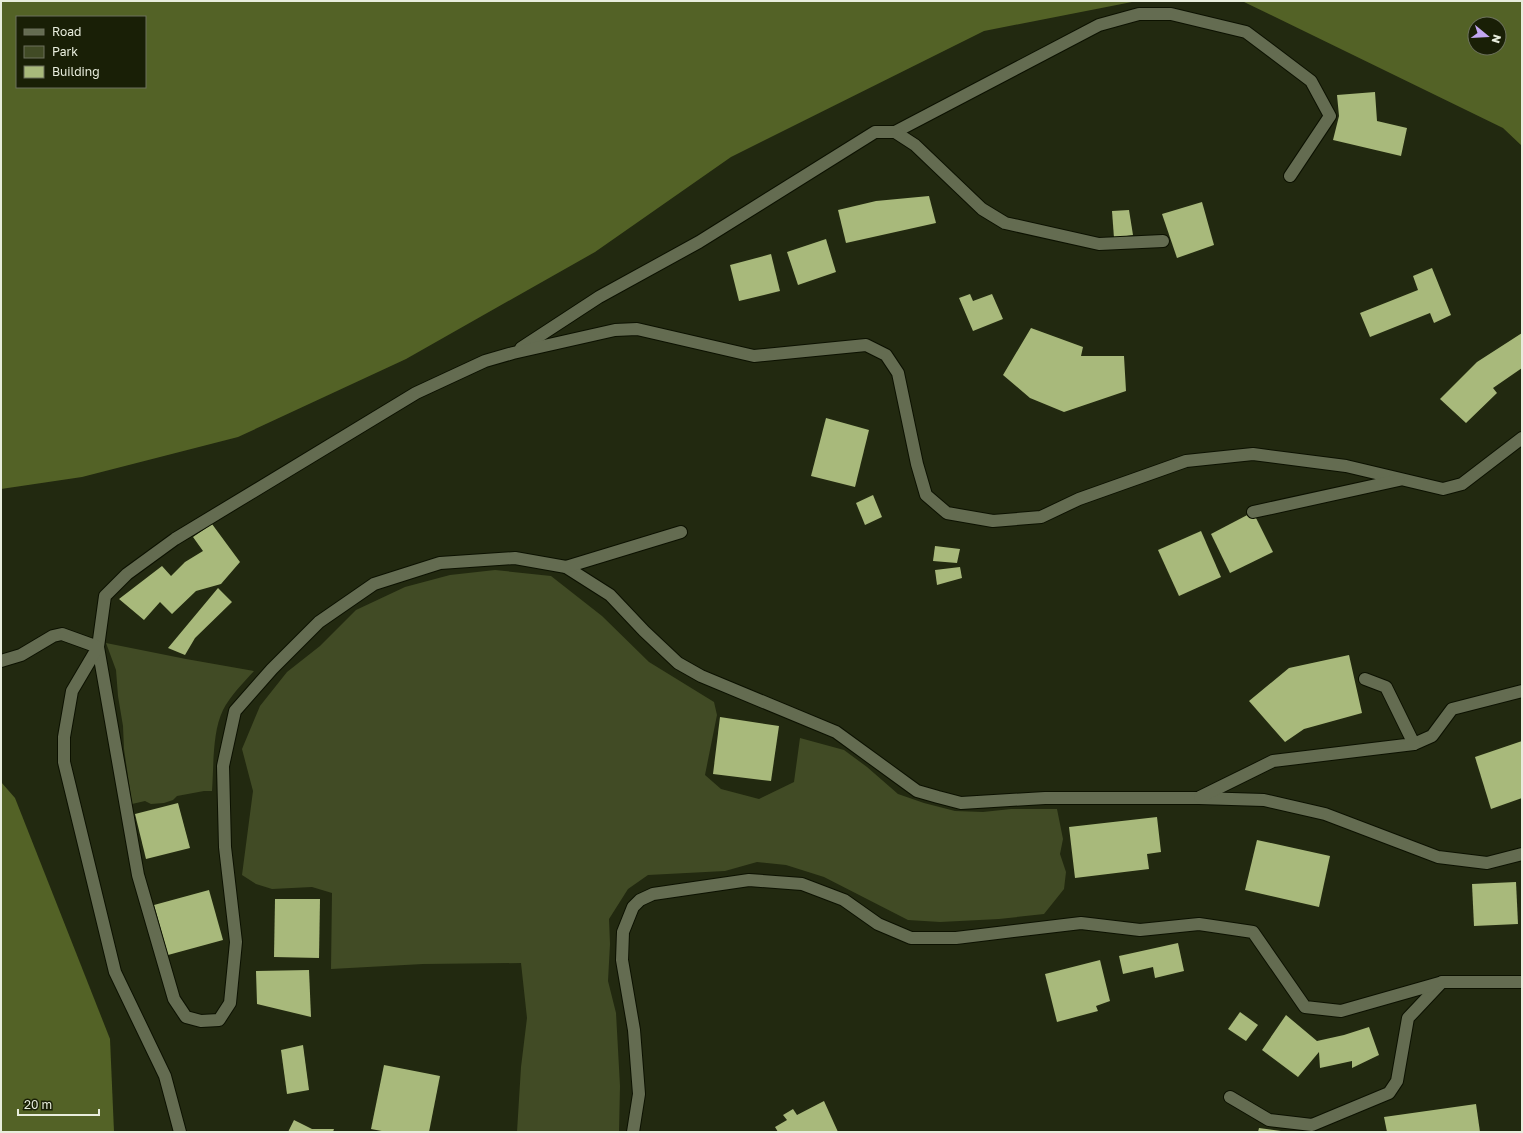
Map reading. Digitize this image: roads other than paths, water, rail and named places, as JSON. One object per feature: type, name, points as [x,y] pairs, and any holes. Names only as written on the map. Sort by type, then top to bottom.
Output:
[{"type":"street","points":[[513,353],[599,297],[699,242],[875,132],[895,132],[1099,25],[1139,14],[1171,14],[1246,32],[1311,81],[1330,116],[1290,176]]},
{"type":"street","points":[[895,132],[915,145],[982,209],[1004,223],[1099,244],[1163,242]]},
{"type":"street","points":[[1522,438],[1462,484],[1443,489],[1346,466],[1253,454],[1186,461],[1079,499],[1041,517],[993,521],[947,513],[926,495],[917,464],[898,373],[886,355],[866,345],[754,356],[637,329],[614,330],[513,353],[485,361],[416,393],[175,539],[127,574],[105,596],[98,647],[119,775],[138,875],[174,999],[186,1017],[201,1021],[219,1020],[230,1003],[236,942],[225,847],[223,766],[235,711],[272,669],[319,622],[374,584],[440,564],[516,558],[566,567],[610,595],[644,631],[678,663],[701,676],[836,732],[917,791],[961,803],[1045,798],[1199,798],[1264,800],[1325,814],[1438,857],[1487,863],[1522,854]]},
{"type":"street","points":[[1253,512],[1402,479]]},
{"type":"street","points":[[566,567],[681,532]]},
{"type":"street","points":[[1,661],[21,655],[53,636],[62,634],[98,647]]},
{"type":"street","points":[[98,647],[72,692],[64,737],[64,762],[115,972],[165,1076],[180,1132]]},
{"type":"street","points":[[1365,679],[1386,687],[1414,744]]},
{"type":"street","points":[[1199,798],[1272,760],[1414,744],[1432,736],[1452,709],[1522,691]]},
{"type":"street","points":[[633,1132],[639,1094],[634,1030],[622,960],[623,932],[633,907],[640,900],[652,894],[749,880],[802,884],[844,900],[878,924],[911,938],[956,938],[1081,923],[1140,930],[1200,924],[1253,932],[1305,1007],[1341,1012],[1443,982],[1522,982]]},
{"type":"street","points":[[1230,1097],[1269,1120],[1312,1126],[1389,1093],[1397,1081],[1408,1018],[1443,982]]}]
